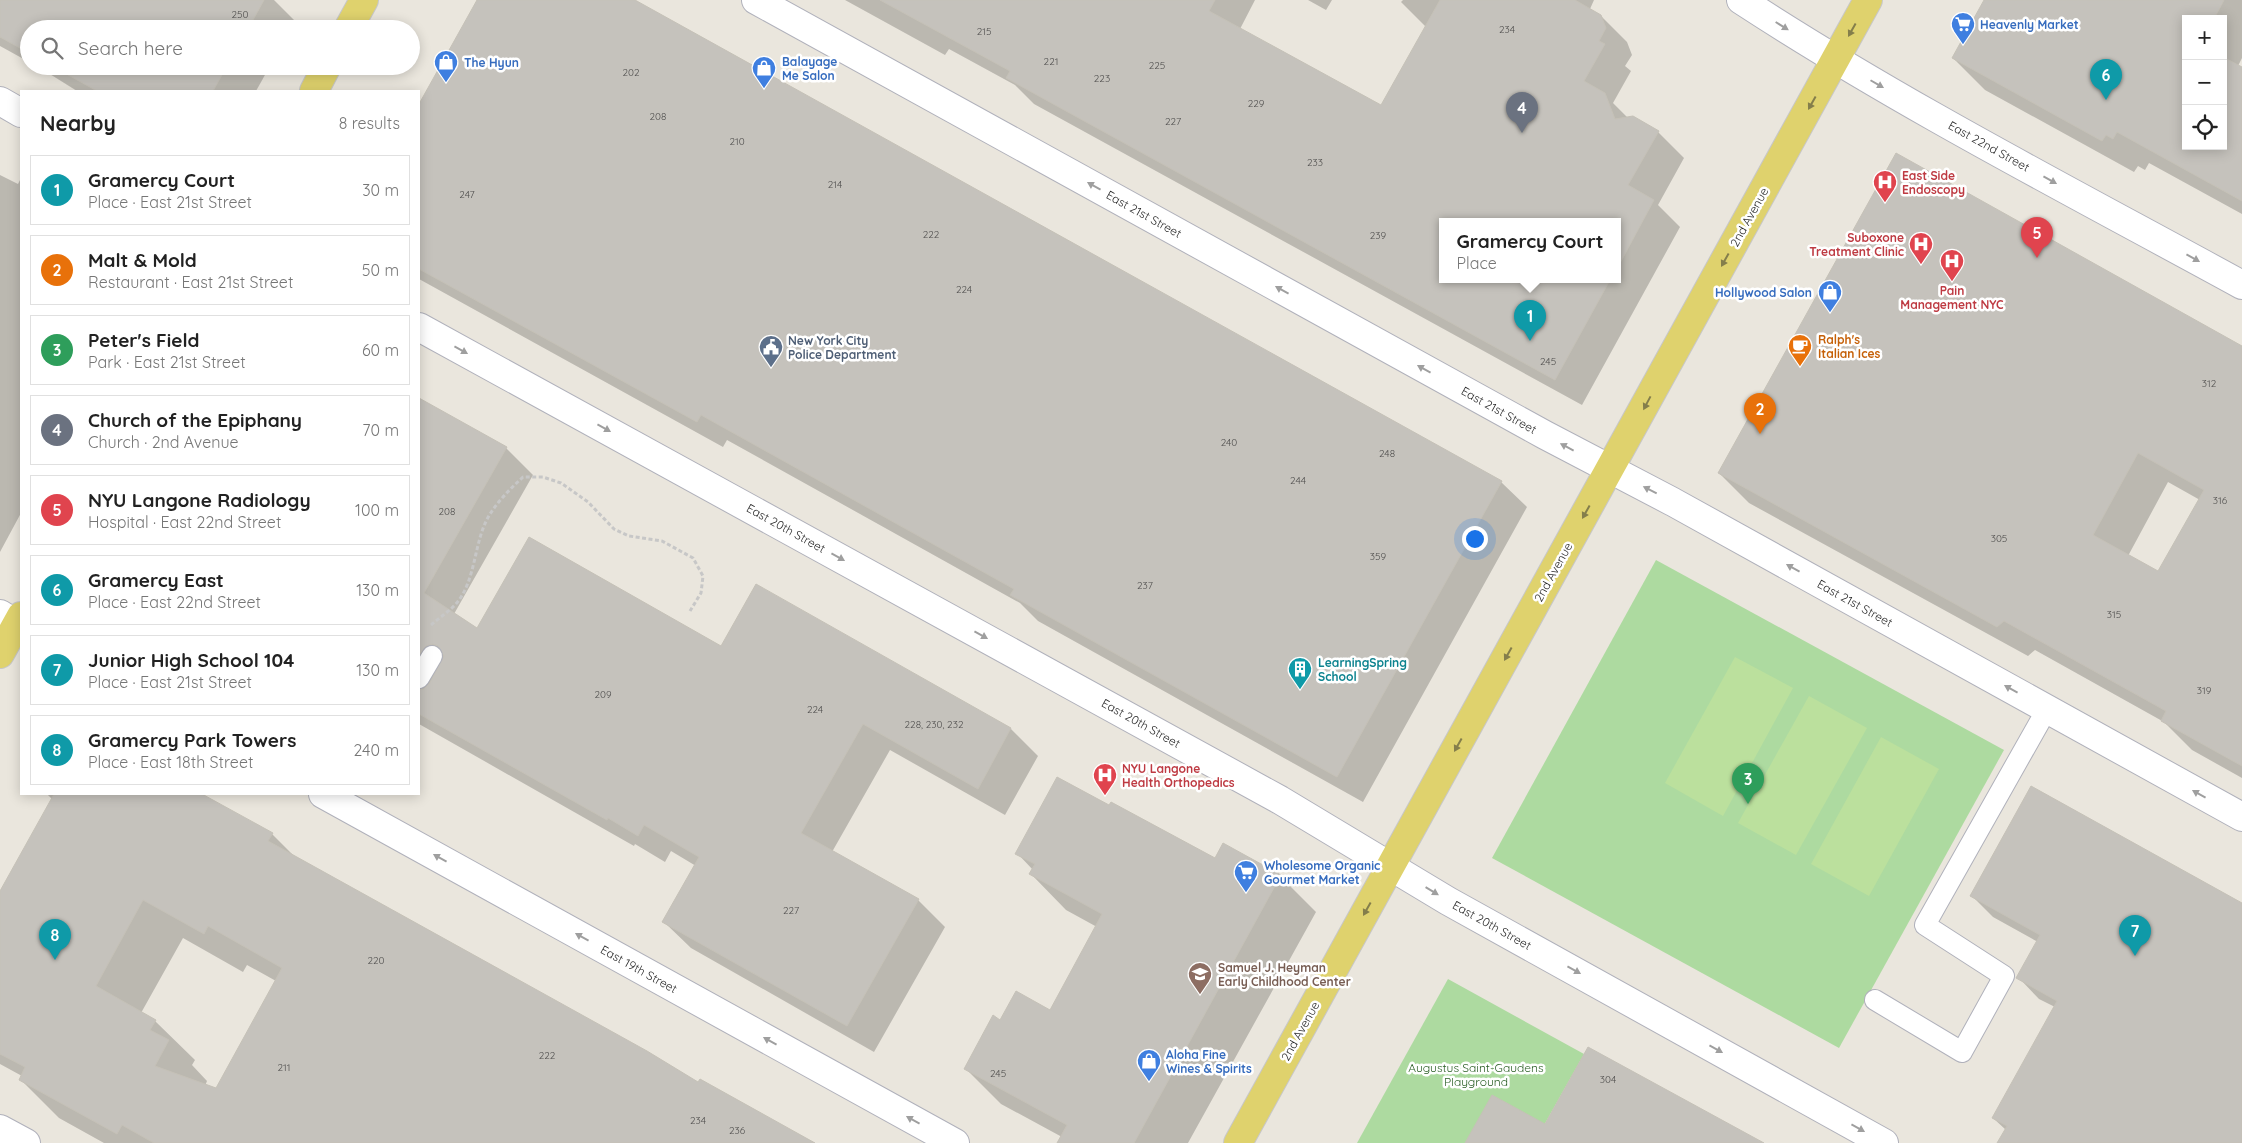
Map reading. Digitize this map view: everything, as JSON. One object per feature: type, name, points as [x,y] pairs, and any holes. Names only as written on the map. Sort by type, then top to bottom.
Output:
[{"type":"main road","points":[[353,20],[364,0]]},
{"type":"main road","name":"2nd Avenue","points":[[1238,1143],[1868,0]]},
{"type":"main road","points":[[315,90],[322,75]]},
{"type":"main road","points":[[0,654],[15,620]]},
{"type":"street","name":"East 21st Street","points":[[756,0],[1537,431],[1673,502],[2242,817]]},
{"type":"street","name":"East 22nd Street","points":[[1741,0],[1835,60],[1899,97],[2242,285]]},
{"type":"street","name":"East 20th Street","points":[[420,328],[1280,800],[1457,906],[1884,1143]]},
{"type":"street","name":"East 19th Street","points":[[339,798],[955,1143]]},
{"type":"street","points":[[0,1129],[26,1143]]},
{"type":"lane","points":[[420,676],[432,656]]},
{"type":"lane","points":[[1875,1000],[1962,1052],[2004,976],[1925,925],[2047,709]]},
{"type":"path","points":[[432,656],[424,630],[456,604],[468,582],[477,543],[489,515],[506,493],[524,476],[544,476],[561,483],[588,502],[614,529],[629,536],[662,541],[693,558],[703,576],[702,593],[690,611]]},
{"type":"green space","points":[[1656,560],[2004,750],[1839,1048],[1492,858]]},
{"type":"green space","points":[[1735,657],[1793,688],[1723,816],[1665,783]]},
{"type":"green space","points":[[1809,696],[1867,728],[1796,855],[1738,823]]},
{"type":"green space","points":[[1881,737],[1939,769],[1869,896],[1811,864]]},
{"type":"green space","name":"Augustus Saint-Gaudens Playground","points":[[1448,979],[1584,1054],[1534,1143],[1357,1143]]},
{"type":"building","points":[[0,0],[264,0],[253,20],[20,20],[20,48],[0,37]]},
{"type":"building","points":[[477,0],[635,0],[1502,481],[1337,777],[1010,595],[1014,589],[701,415],[697,422],[420,270],[420,102]]},
{"type":"building","points":[[880,0],[1215,0],[1209,11],[1381,105],[1440,0],[1575,0],[1601,15],[1606,28],[1599,41],[1605,44],[1584,81],[1605,93],[1615,119],[1633,116],[1659,131],[1628,185],[1654,200],[1621,261],[1621,218],[1439,218],[1439,283],[1608,283],[1555,380],[1006,78],[1010,71]]},
{"type":"building","points":[[1984,0],[2224,0],[2216,15],[2182,15],[2182,150],[2227,150],[2227,59],[2242,67],[2242,201],[2117,132],[2113,139],[2106,135],[2102,141],[1952,58]]},
{"type":"building","points":[[68,75],[222,75],[214,90],[95,90]]},
{"type":"building","points":[[1896,153],[2242,346],[2242,766],[2161,721],[2166,711],[2004,621],[1997,627],[1718,473]],"holes":[[[2138,453],[2204,490],[2158,571],[2093,535]]]},
{"type":"building","points":[[420,399],[507,447],[424,593],[477,628],[529,537],[721,646],[756,584],[1011,728],[978,789],[863,724],[801,833],[919,899],[847,1026],[662,922],[699,857],[644,825],[638,836],[420,715],[420,690],[429,684],[444,656],[438,646],[433,644],[426,646],[420,654]]},
{"type":"building","points":[[1057,777],[1109,805],[1111,802],[1215,858],[1223,843],[1281,875],[1134,1143],[1057,1143],[1067,1125],[964,1069],[993,1015],[1000,1020],[1016,991],[1050,1010],[1102,914],[1029,874],[1035,864],[1015,854]]},
{"type":"building","points":[[2031,786],[2242,903],[2242,1143],[1997,1143],[2007,1126],[1992,1118],[2057,1001],[2016,978],[2040,935],[1970,896]]},
{"type":"building","points":[[53,795],[204,795],[273,833],[268,841],[647,1051],[698,1082],[700,1079],[815,1143],[154,1143],[122,1125],[117,1134],[19,1080],[25,1067],[0,1054],[0,891]],"holes":[[[143,900],[204,934],[208,926],[282,968],[216,1088],[155,1066],[169,1040],[150,1030],[156,1020],[96,986]]]},
{"type":"building","points":[[1588,1047],[1764,1143],[1465,1143],[1492,1095],[1545,1124]]},
{"type":"place","name":"Heavenly Market","points":[[1963,45]]},
{"type":"place","name":"The Hyun","points":[[446,83]]},
{"type":"place","name":"Balayage Me Salon","points":[[764,89]]},
{"type":"place","name":"Gramercy East","points":[[2106,100]]},
{"type":"place","name":"Church of the Epiphany","points":[[1522,133]]},
{"type":"place","name":"East Side Endoscopy","points":[[1885,203]]},
{"type":"place","name":"NYU Langone Radiology","points":[[2037,258]]},
{"type":"place","name":"Suboxone Treatment Clinic","points":[[1921,265]]},
{"type":"place","name":"Pain Management NYC","points":[[1952,282]]},
{"type":"place","name":"Hollywood Salon","points":[[1830,313]]},
{"type":"place","name":"Gramercy Court","points":[[1530,341]]},
{"type":"place","name":"Ralph's Italian Ices","points":[[1800,367]]},
{"type":"place","name":"New York City Police Department","points":[[771,368]]},
{"type":"place","name":"Malt & Mold","points":[[1760,434]]},
{"type":"place","name":"LearningSpring School","points":[[1300,690]]},
{"type":"place","name":"NYU Langone Health Orthopedics","points":[[1105,796]]},
{"type":"place","name":"Peter's Field","points":[[1748,804]]},
{"type":"place","name":"Wholesome Organic Gourmet Market","points":[[1246,893]]},
{"type":"place","name":"Junior High School 104","points":[[2135,956]]},
{"type":"place","name":"Gramercy Park Towers","points":[[55,960]]},
{"type":"place","name":"Samuel J. Heyman Early Childhood Center","points":[[1200,995]]},
{"type":"place","name":"Aloha Fine Wines & Spirits","points":[[1149,1082]]}]
